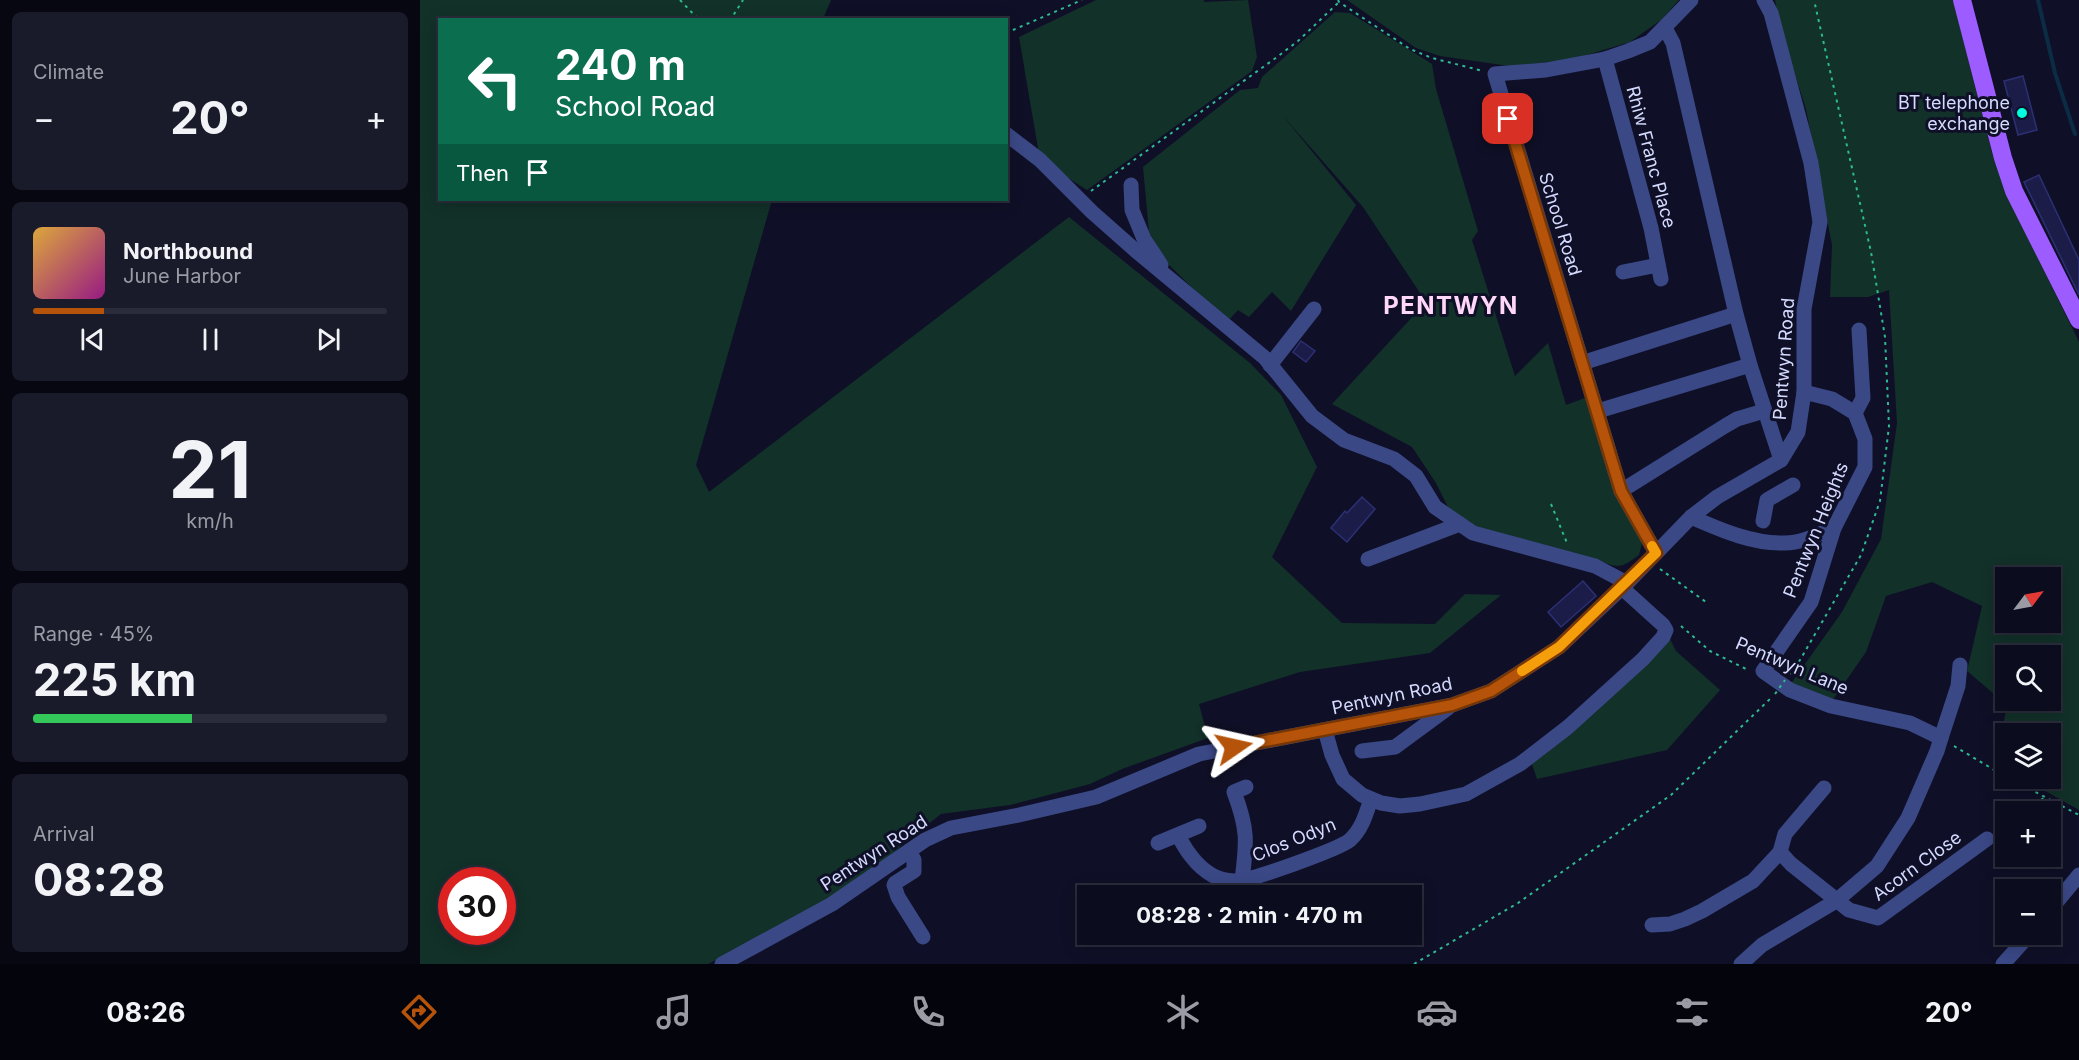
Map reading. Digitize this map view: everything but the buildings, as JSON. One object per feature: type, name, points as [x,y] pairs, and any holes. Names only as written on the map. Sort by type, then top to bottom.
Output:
[{"type":"main road","points":[[1962,0],[2003,158],[2014,191],[2079,320]]},
{"type":"street","points":[[1495,74],[1546,70],[1605,59],[1650,42],[1691,0]]},
{"type":"street","name":"Pentwyn Road","points":[[722,964],[832,904],[925,840],[951,828],[1096,797],[1199,754],[1452,705],[1491,691],[1559,647],[1653,557],[1691,517],[1717,497],[1781,460],[1798,432],[1804,392],[1804,309],[1820,222],[1811,163],[1771,13],[1764,0]]},
{"type":"street","points":[[1665,28],[1673,43],[1736,314],[1764,411],[1781,460]]},
{"type":"street","name":"Rhiw Franc Place","points":[[1605,59],[1651,228],[1659,272],[1623,272]]},
{"type":"street","name":"School Road","points":[[1495,74],[1621,491],[1653,557]]},
{"type":"street","points":[[1008,136],[1040,160],[1109,227],[1265,358],[1312,416],[1344,440],[1394,459],[1416,476],[1435,507],[1473,533],[1595,566],[1624,585],[1666,630],[1664,637],[1606,694],[1520,764],[1466,794],[1401,806],[1381,803],[1362,795],[1343,779],[1332,755],[1325,730]]},
{"type":"street","points":[[1131,186],[1132,210],[1144,239],[1161,266],[1211,308],[1213,316]]},
{"type":"street","points":[[1270,365],[1314,309]]},
{"type":"street","points":[[1582,363],[1736,314]]},
{"type":"street","points":[[1804,392],[1832,399],[1856,413],[1863,398],[1859,330]]},
{"type":"street","points":[[1598,411],[1750,365]]},
{"type":"street","points":[[1621,491],[1731,422],[1764,411]]},
{"type":"street","name":"Pentwyn Heights","points":[[1763,671],[1811,602],[1834,528],[1865,467],[1865,439],[1856,413]]},
{"type":"street","points":[[1752,477],[1767,500],[1763,521]]},
{"type":"street","points":[[1767,500],[1793,484]]},
{"type":"street","points":[[1691,517],[1728,533],[1760,541],[1787,543],[1809,538],[1834,528]]},
{"type":"street","points":[[1368,559],[1460,524]]},
{"type":"street","points":[[1742,964],[1762,945],[1836,901],[1877,866],[1908,818],[1937,751],[1958,686],[1960,665]]},
{"type":"street","name":"Pentwyn Lane","points":[[1763,671],[1790,690],[1831,706],[1910,723],[1941,738]]},
{"type":"street","points":[[1362,751],[1395,747],[1452,705]]},
{"type":"street","name":"Clos Odyn","points":[[1242,880],[1246,831],[1234,792],[1246,786]]},
{"type":"street","points":[[1652,925],[1670,924],[1685,919],[1753,880],[1780,852],[1785,834],[1824,788]]},
{"type":"street","name":"Clos Odyn","points":[[1178,835],[1189,856],[1207,872],[1220,879],[1242,880],[1277,870],[1348,841],[1360,828],[1371,799]]},
{"type":"street","points":[[1158,843],[1199,826]]},
{"type":"street","name":"Acorn Close","points":[[1836,901],[1849,910],[1878,918],[1987,839]]},
{"type":"street","points":[[909,851],[914,860],[914,871],[895,882],[894,885],[898,897],[923,937]]},
{"type":"street","points":[[1780,852],[1836,901]]},
{"type":"street","points":[[2061,897],[2079,875]]},
{"type":"street","points":[[2002,964],[2020,945]]},
{"type":"path","points":[[680,0],[697,18]]},
{"type":"path","points":[[732,18],[742,0]]},
{"type":"path","points":[[1008,32],[1082,0]]},
{"type":"path","points":[[1080,199],[1159,144],[1298,41],[1338,1],[1410,49],[1432,58],[1495,74]]},
{"type":"path","points":[[1551,504],[1567,545],[1567,559]]},
{"type":"path","points":[[1653,557],[1706,602]]},
{"type":"path","name":"Pentwyn Lane","points":[[1675,620],[1686,633],[1710,651],[1744,670],[1763,671]]},
{"type":"path","points":[[1414,964],[1518,903],[1671,795],[1775,694],[1785,680]]},
{"type":"path","points":[[1941,738],[1995,771]]},
{"type":"path","points":[[2028,789],[2079,815]]},
{"type":"path","points":[[2041,801],[2044,797]]},
{"type":"green space","points":[[420,0],[831,0],[823,18],[438,18],[438,201],[772,201],[696,465],[709,492],[1069,217],[1250,363],[1281,395],[1317,467],[1272,557],[1342,623],[1435,624],[1465,594],[1501,595],[1430,653],[1300,672],[1199,704],[1208,738],[1122,769],[1090,784],[1010,805],[941,814],[874,870],[777,929],[708,964],[420,964]]},
{"type":"green space","points":[[1096,0],[1204,0],[1204,2],[1248,0],[1257,57],[1252,71],[1087,190],[1040,160],[1019,37]]},
{"type":"green space","points":[[1347,0],[1679,0],[1661,20],[1630,42],[1570,60],[1509,66],[1440,56],[1416,48]]},
{"type":"green space","points":[[1775,0],[1953,0],[1992,153],[2011,203],[2079,342],[2079,810],[2042,789],[2061,789],[2061,723],[2004,723],[2006,711],[2061,711],[2061,645],[1995,645],[1995,695],[1967,671],[1982,606],[1932,582],[1886,596],[1866,652],[1832,701],[1790,685],[1842,612],[1881,539],[1897,423],[1889,290],[1868,297],[1830,297],[1832,245],[1806,109],[1780,27]]},
{"type":"green space","points":[[1335,12],[1350,13],[1432,64],[1436,89],[1478,231],[1472,240],[1515,376],[1548,343],[1566,405],[1585,398],[1616,494],[1643,539],[1639,555],[1628,563],[1615,566],[1598,560],[1486,536],[1453,517],[1436,483],[1412,447],[1332,404],[1426,302],[1363,207],[1283,116],[1356,205],[1291,311],[1272,292],[1249,317],[1238,310],[1227,322],[1164,260],[1149,232],[1143,167],[1240,90],[1258,88],[1262,77]]},
{"type":"green space","points":[[1670,639],[1676,651],[1720,690],[1667,750],[1537,779],[1531,761]]},
{"type":"waterway","points":[[2038,0],[2055,73],[2075,134]]},
{"type":"slow traffic","points":[[1522,671],[1559,647],[1627,583],[1656,553],[1652,546]]},
{"type":"place","name":"BT telephone exchange","points":[[2022,113]]},
{"type":"district","name":"PENTWYN","points":[[1451,306]]},
{"type":"route","points":[[1234,747],[1452,705],[1491,691],[1559,647],[1656,553],[1621,491],[1508,119]]}]
